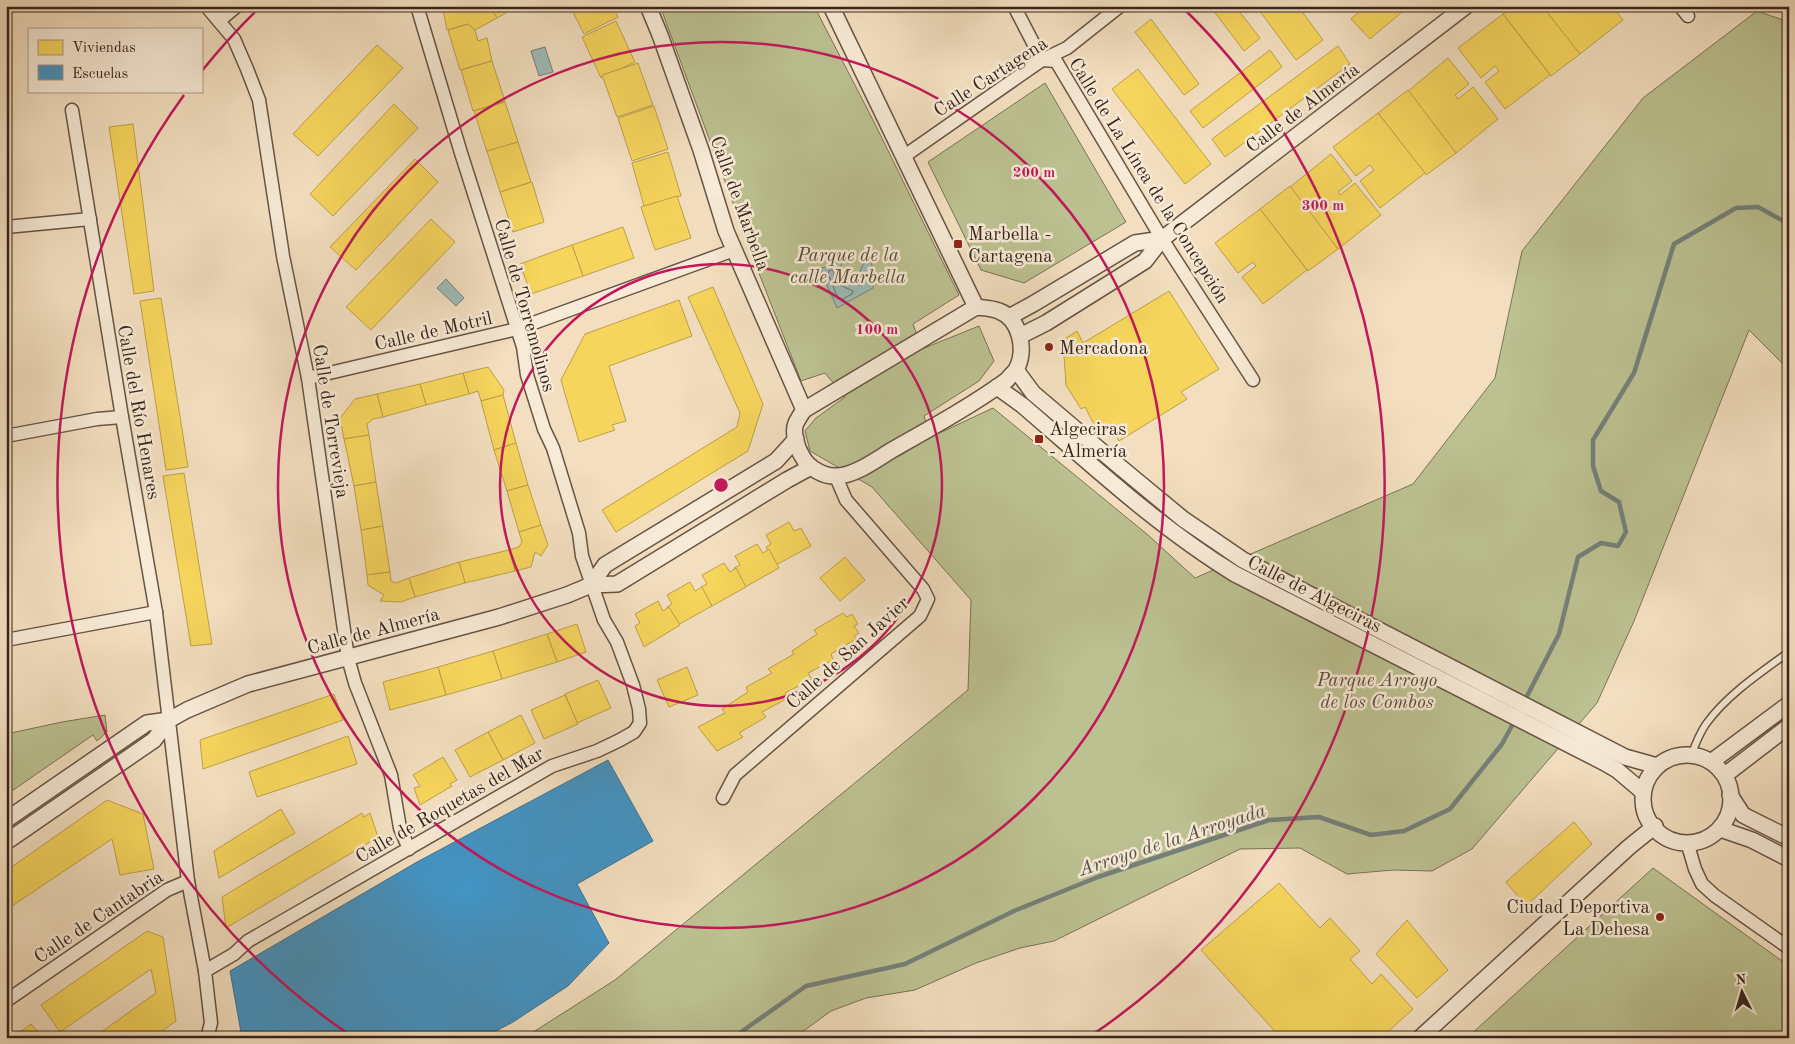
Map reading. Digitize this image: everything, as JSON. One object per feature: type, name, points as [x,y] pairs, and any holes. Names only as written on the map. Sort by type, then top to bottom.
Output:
[{"type":"street","name":"Calle de Torrevieja","points":[[206,6],[234,39],[259,100],[283,256],[308,378],[348,658],[355,683],[391,775],[400,828],[409,849]]},
{"type":"street","points":[[219,21],[237,6]]},
{"type":"street","name":"Calle de Torremolinos","points":[[417,6],[461,153],[523,347],[527,375],[544,429],[556,457],[579,533],[582,556],[591,585]]},
{"type":"street","name":"Calle de Marbella","points":[[648,6],[698,141],[726,231],[804,410]]},
{"type":"street","points":[[831,6],[976,308]]},
{"type":"street","name":"Calle de La Línea de la Concepción","points":[[1014,6],[1042,60],[1056,62],[1162,239],[1253,380]]},
{"type":"street","name":"Calle Cartagena","points":[[903,156],[1042,60],[1067,48],[1120,6]]},
{"type":"street","name":"Calle de Almería","points":[[1020,336],[1046,323],[1145,261],[1162,239],[1466,6]]},
{"type":"street","name":"Calle del Río Henares","points":[[72,110],[156,612],[188,881],[205,971],[212,1023],[207,1038]]},
{"type":"street","points":[[6,227],[90,219]]},
{"type":"street","name":"Calle de Almería","points":[[1009,317],[1135,243],[1162,239]]},
{"type":"street","name":"Calle de Motril","points":[[308,378],[517,329],[734,250]]},
{"type":"street","points":[[976,308],[989,308],[1001,311],[1009,317],[1020,336],[1020,360],[1016,370],[997,387],[873,462],[854,471],[836,477],[822,474],[811,467],[801,456],[796,439],[795,425],[804,410],[833,391],[976,308]]},
{"type":"street","name":"Calle de Algeciras","points":[[1016,370],[1033,393],[1183,519],[1210,539],[1243,560],[1608,757],[1617,770],[1643,792]]},
{"type":"street","name":"Calle de Algeciras","points":[[997,387],[1022,405],[1173,533],[1235,574],[1608,757],[1625,757],[1657,766]]},
{"type":"street","points":[[6,436],[97,419],[122,417]]},
{"type":"street","points":[[591,585],[605,565],[776,461],[796,439]]},
{"type":"street","name":"Calle de Almería","points":[[169,720],[187,710],[248,684],[499,616],[567,595],[591,585],[617,584],[811,467]]},
{"type":"street","name":"Calle de San Javier","points":[[723,798],[735,776],[920,616],[928,600],[923,588],[846,500],[836,477]]},
{"type":"street","name":"Calle de Roquetas del Mar","points":[[205,971],[234,954],[248,941],[552,766],[605,747],[634,732],[640,723],[633,685],[617,642],[604,620],[591,585]]},
{"type":"street","points":[[6,640],[156,612]]},
{"type":"street","points":[[1711,762],[1789,704]]},
{"type":"street","points":[[6,820],[147,723],[169,720]]},
{"type":"street","points":[[6,842],[154,740],[169,720]]},
{"type":"street","points":[[1725,775],[1789,726]]},
{"type":"street","points":[[1691,756],[1711,762],[1725,775],[1729,784],[1730,809],[1726,818],[1720,829],[1702,840],[1687,842],[1672,840],[1646,817],[1643,792],[1647,780],[1657,766],[1670,758],[1691,756]]},
{"type":"street","points":[[1730,795],[1743,814],[1789,838]]},
{"type":"street","points":[[1420,1038],[1655,826]]},
{"type":"street","points":[[1720,829],[1752,840],[1789,859]]},
{"type":"street","points":[[1687,842],[1695,869],[1702,884],[1714,895],[1789,948]]},
{"type":"street","name":"Calle de Cantabria","points":[[6,1001],[167,890],[188,881]]},
{"type":"lane","points":[[1691,756],[1698,737],[1706,724],[1729,698],[1789,652]]},
{"type":"green space","name":"Parque Arroyo de los Combos","points":[[660,6],[814,6],[874,122],[959,295],[913,324],[922,349],[979,326],[994,361],[979,381],[924,416],[931,437],[993,408],[1148,535],[1195,578],[1413,484],[1495,378],[1522,251],[1643,98],[1757,11],[1789,22],[1789,370],[1749,330],[1634,621],[1597,703],[1472,849],[1432,871],[1393,870],[1347,874],[1300,848],[1240,849],[1054,941],[1020,948],[976,963],[915,990],[866,998],[831,1011],[794,1038],[524,1038],[615,980],[968,690],[971,600],[872,487],[810,451],[805,431],[816,418],[845,397],[825,373],[801,381]]},
{"type":"green space","points":[[1045,83],[1126,222],[1024,283],[981,270],[928,162]]},
{"type":"green space","points":[[105,715],[107,732],[97,741],[93,735],[6,795],[6,734]]},
{"type":"green space","name":"Ciudad Deportiva La Dehesa","points":[[1653,868],[1789,966],[1789,1038],[1467,1038]]},
{"type":"water","points":[[545,47],[553,72],[539,76],[531,51]]},
{"type":"water","points":[[871,248],[873,288],[837,308],[820,269],[844,259],[840,270],[842,281],[862,286],[864,283],[859,276]]},
{"type":"water","points":[[446,279],[464,298],[456,306],[437,288]]},
{"type":"building: Viviendas","points":[[447,6],[490,6],[497,18],[475,30],[468,24],[447,30],[443,9]]},
{"type":"building: Viviendas","points":[[490,6],[518,6],[497,18]]},
{"type":"building: Viviendas","points":[[570,6],[612,6],[618,17],[584,34]]},
{"type":"building: Viviendas","points":[[1210,6],[1235,6],[1260,38],[1244,51]]},
{"type":"building: Viviendas","points":[[1256,6],[1298,6],[1323,40],[1296,60]]},
{"type":"building: Viviendas","points":[[1366,6],[1409,6],[1370,39],[1351,19]]},
{"type":"building: Viviendas","points":[[1513,6],[1544,6],[1580,54],[1551,76],[1503,14]]},
{"type":"building: Viviendas","points":[[1542,6],[1612,6],[1623,20],[1580,54]]},
{"type":"building: Viviendas","points":[[1503,14],[1550,75],[1505,109],[1485,82],[1499,71],[1495,66],[1481,78],[1458,48]]},
{"type":"building: Viviendas","points":[[1151,19],[1199,84],[1184,95],[1135,32]]},
{"type":"building: Viviendas","points":[[616,21],[635,62],[601,78],[582,37]]},
{"type":"building: Viviendas","points":[[468,24],[475,30],[478,41],[487,38],[492,61],[460,70],[448,30]]},
{"type":"building: Viviendas","points":[[377,45],[403,68],[318,156],[293,134]]},
{"type":"building: Viviendas","points":[[1338,46],[1350,64],[1225,157],[1212,139]]},
{"type":"building: Viviendas","points":[[1270,50],[1282,67],[1203,128],[1190,111]]},
{"type":"building: Viviendas","points":[[1448,58],[1469,84],[1455,95],[1458,99],[1473,87],[1498,119],[1456,153],[1407,92]]},
{"type":"building: Viviendas","points":[[492,61],[505,101],[473,111],[461,70]]},
{"type":"building: Viviendas","points":[[638,63],[653,105],[617,117],[602,75]]},
{"type":"building: Viviendas","points":[[1138,69],[1211,164],[1185,184],[1112,89]]},
{"type":"building: Viviendas","points":[[1408,90],[1456,153],[1426,175],[1378,113]]},
{"type":"building: Viviendas","points":[[505,102],[518,142],[487,152],[474,111]]},
{"type":"building: Viviendas","points":[[394,104],[418,128],[333,216],[310,194]]},
{"type":"building: Viviendas","points":[[654,106],[668,149],[632,161],[618,118]]},
{"type":"building: Viviendas","points":[[1378,113],[1425,173],[1380,208],[1360,181],[1374,170],[1370,165],[1356,176],[1333,147]]},
{"type":"building: Viviendas","points":[[133,124],[154,291],[134,294],[109,127]]},
{"type":"building: Viviendas","points":[[518,142],[531,182],[500,192],[487,151]]},
{"type":"building: Viviendas","points":[[668,152],[681,196],[644,206],[632,163]]},
{"type":"building: Viviendas","points":[[1331,154],[1352,181],[1338,192],[1340,195],[1355,183],[1381,215],[1338,249],[1289,188]]},
{"type":"building: Viviendas","points":[[415,159],[438,182],[356,270],[330,247]]},
{"type":"building: Viviendas","points":[[532,182],[544,222],[513,232],[500,192]]},
{"type":"building: Viviendas","points":[[1290,186],[1338,249],[1308,271],[1260,209]]},
{"type":"building: Viviendas","points":[[677,196],[691,238],[655,250],[641,207]]},
{"type":"building: Viviendas","points":[[1260,209],[1307,270],[1263,304],[1242,277],[1256,266],[1253,262],[1238,273],[1215,243]]},
{"type":"building: Viviendas","points":[[431,219],[455,242],[371,330],[346,307]]},
{"type":"building: Viviendas","points":[[623,227],[634,258],[583,276],[572,245]]},
{"type":"building: Viviendas","points":[[572,245],[583,276],[531,294],[520,264]]},
{"type":"building: Viviendas","points":[[713,287],[763,404],[748,451],[616,532],[602,510],[737,427],[740,413],[688,297]]},
{"type":"building: Viviendas","points":[[1169,291],[1219,369],[1181,392],[1187,399],[1119,441],[1115,434],[1110,437],[1095,426],[1085,407],[1081,409],[1066,385],[1063,340],[1077,331],[1083,343]]},
{"type":"building: Viviendas","points":[[161,298],[188,467],[166,470],[140,301]]},
{"type":"building: Viviendas","points":[[679,300],[692,336],[609,366],[626,421],[612,425],[615,430],[579,442],[561,380],[585,334]]},
{"type":"building: Viviendas","points":[[488,367],[504,390],[503,395],[481,401],[478,391],[469,394],[463,373]]},
{"type":"building: Viviendas","points":[[463,373],[469,394],[426,405],[420,384]]},
{"type":"building: Viviendas","points":[[420,384],[426,405],[383,417],[377,394]]},
{"type":"building: Viviendas","points":[[377,394],[383,417],[373,419],[367,424],[369,435],[344,439],[340,418],[355,399]]},
{"type":"building: Viviendas","points":[[503,395],[516,443],[494,450],[481,401]]},
{"type":"building: Viviendas","points":[[369,435],[376,482],[354,486],[344,439]]},
{"type":"building: Viviendas","points":[[516,443],[528,485],[507,491],[494,450]]},
{"type":"building: Viviendas","points":[[184,473],[212,644],[191,646],[163,476]]},
{"type":"building: Viviendas","points":[[376,482],[383,526],[361,530],[354,486]]},
{"type":"building: Viviendas","points":[[528,485],[541,525],[519,532],[507,491]]},
{"type":"building: Viviendas","points":[[789,522],[794,531],[801,528],[811,546],[776,565],[766,547],[771,544],[766,535]]},
{"type":"building: Viviendas","points":[[541,525],[548,545],[541,556],[535,552],[531,567],[515,571],[509,550],[519,547],[522,542],[519,532]]},
{"type":"building: Viviendas","points":[[383,526],[390,572],[367,575],[361,530]]},
{"type":"building: Viviendas","points":[[757,544],[763,553],[769,549],[779,568],[745,587],[734,568],[740,565],[735,556]]},
{"type":"building: Viviendas","points":[[509,550],[515,571],[465,583],[459,562]]},
{"type":"building: Viviendas","points":[[845,557],[865,580],[840,601],[820,578]]},
{"type":"building: Viviendas","points":[[459,562],[465,583],[415,597],[409,578]]},
{"type":"building: Viviendas","points":[[724,563],[730,572],[736,568],[746,587],[712,606],[701,587],[707,584],[702,575]]},
{"type":"building: Viviendas","points":[[390,572],[391,581],[396,583],[409,578],[415,597],[401,602],[380,601],[384,595],[368,585],[367,575]]},
{"type":"building: Viviendas","points":[[690,582],[695,591],[702,587],[712,606],[678,625],[667,607],[672,604],[667,595]]},
{"type":"building: Viviendas","points":[[658,601],[663,611],[669,607],[680,625],[644,647],[635,626],[640,623],[635,614]]},
{"type":"building: Viviendas","points":[[843,613],[847,617],[852,614],[858,624],[854,626],[859,633],[854,636],[856,639],[831,654],[833,660],[808,673],[812,679],[785,693],[788,698],[762,712],[766,717],[739,733],[743,737],[717,751],[698,727],[725,713],[722,709],[748,692],[746,687],[772,673],[768,669],[794,654],[792,651],[817,634],[814,630]]},
{"type":"building: Viviendas","points":[[577,624],[586,652],[557,662],[547,634]]},
{"type":"building: Viviendas","points":[[547,634],[557,662],[502,679],[493,651]]},
{"type":"building: Viviendas","points":[[493,651],[502,679],[446,695],[438,667]]},
{"type":"building: Viviendas","points":[[438,667],[446,695],[390,710],[383,682]]},
{"type":"building: Viviendas","points":[[687,667],[698,695],[669,707],[657,680]]},
{"type":"building: Viviendas","points":[[598,680],[611,708],[577,723],[565,694]]},
{"type":"building: Viviendas","points":[[334,694],[343,720],[203,769],[200,740]]},
{"type":"building: Viviendas","points":[[565,695],[578,724],[544,739],[531,710]]},
{"type":"building: Viviendas","points":[[521,715],[535,743],[503,760],[488,732]]},
{"type":"building: Viviendas","points":[[488,732],[503,760],[470,777],[455,750]]},
{"type":"building: Viviendas","points":[[348,736],[357,764],[257,797],[249,772]]},
{"type":"building: Viviendas","points":[[443,757],[457,780],[450,784],[452,786],[420,805],[414,788],[420,786],[413,775]]},
{"type":"building: Viviendas","points":[[107,800],[143,814],[154,869],[120,875],[112,839],[6,910],[6,871]]},
{"type":"building: Viviendas","points":[[281,809],[295,833],[219,878],[214,851]]},
{"type":"building: Viviendas","points":[[362,813],[364,817],[370,813],[378,837],[226,928],[222,897]]},
{"type":"building: Viviendas","points":[[1574,822],[1592,844],[1526,906],[1506,882]]},
{"type":"building: Viviendas","points":[[1279,883],[1320,928],[1330,918],[1360,951],[1350,959],[1372,984],[1381,974],[1413,1009],[1381,1038],[1281,1038],[1201,950]]},
{"type":"building: Viviendas","points":[[1407,920],[1448,970],[1417,998],[1376,954]]},
{"type":"building: Viviendas","points":[[147,931],[163,937],[176,1021],[152,1038],[93,1038],[156,993],[151,969],[60,1032],[41,1005]]},
{"type":"building: Viviendas","points":[[31,1024],[44,1038],[12,1038]]},
{"type":"building: Viviendas","points":[[921,1031],[927,1038],[914,1038]]},
{"type":"building: Escuelas","points":[[608,760],[653,841],[577,884],[609,943],[568,986],[513,1022],[483,1038],[242,1038],[230,971],[417,862]]},
{"type":"waterway","name":"Arroyo de la Arroyada","points":[[1524,702],[1559,634],[1578,557],[1601,543],[1618,546],[1626,532],[1619,502],[1601,491],[1593,466],[1593,440],[1634,373],[1674,244],[1736,208],[1758,207],[1789,224]]},
{"type":"waterway","name":"Arroyo de la Arroyada","points":[[738,1038],[741,1032],[806,986],[905,964],[1014,911],[1098,877],[1269,820],[1319,817],[1371,835],[1404,831],[1450,809],[1502,744],[1515,720]]},
{"type":"place","name":"Marbella - Cartagena","points":[[958,244]]},
{"type":"place","name":"Mercadona","points":[[1049,347]]},
{"type":"place","name":"Algeciras - Almería","points":[[1039,439]]},
{"type":"place","name":"Ciudad Deportiva La Dehesa","points":[[1660,917]]},
{"type":"park label","name":"Parque de la calle Marbella","points":[[848,265]]}]
